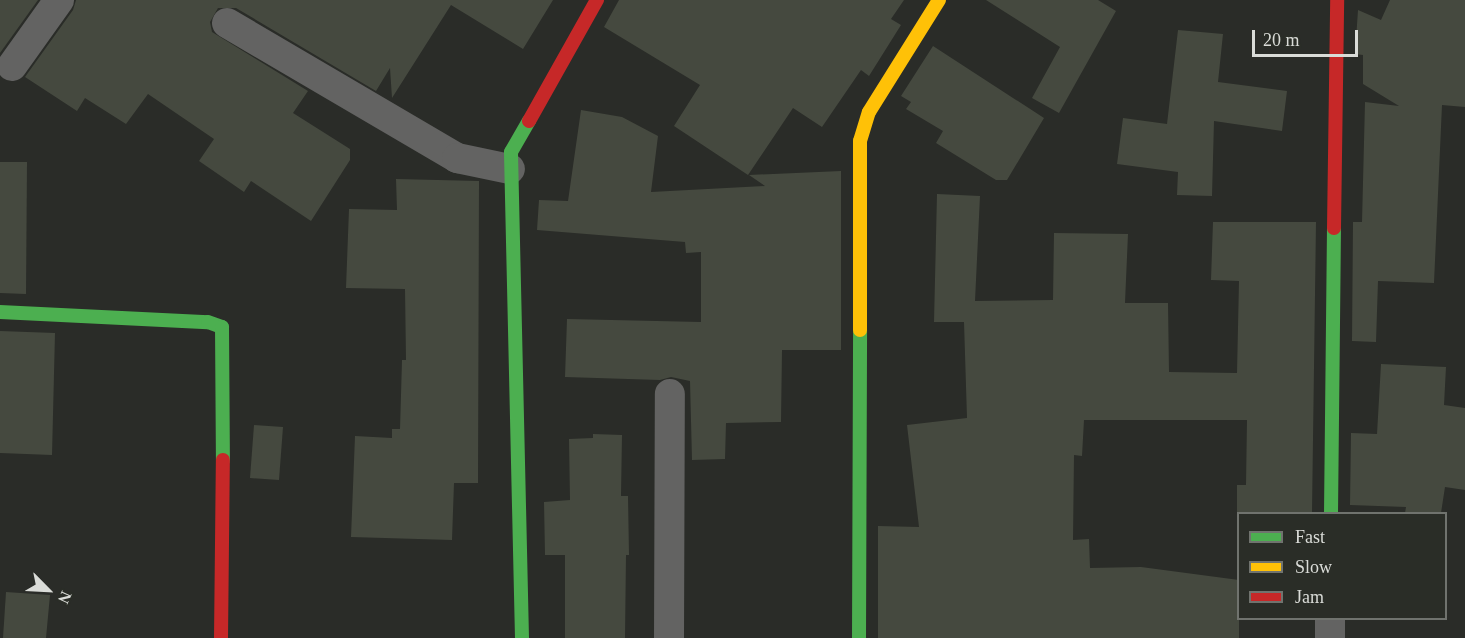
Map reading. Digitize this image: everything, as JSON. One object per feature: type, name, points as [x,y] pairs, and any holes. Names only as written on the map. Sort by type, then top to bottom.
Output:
[{"type":"street","points":[[12,66],[58,0]]},
{"type":"street","points":[[522,638],[511,152],[597,0]]},
{"type":"street","points":[[860,638],[860,141],[869,112],[939,0]]},
{"type":"street","points":[[1331,512],[1337,0]]},
{"type":"street","points":[[227,23],[457,158],[510,169]]},
{"type":"street","points":[[0,312],[208,322],[222,327],[225,339],[220,638]]},
{"type":"street","points":[[669,638],[670,394]]},
{"type":"street","points":[[1330,620],[1330,638]]},
{"type":"building","points":[[0,0],[38,0],[0,53]]},
{"type":"building","points":[[76,0],[553,0],[523,49],[451,5],[392,98],[390,68],[376,91],[236,8],[218,8],[210,22],[212,32],[308,91],[293,113],[350,149],[350,160],[311,221],[251,181],[244,192],[199,161],[214,139],[148,94],[126,124],[85,98],[77,111],[25,77],[73,10]]},
{"type":"building","points":[[619,0],[904,0],[891,19],[901,25],[869,76],[861,70],[822,127],[793,108],[748,175],[674,126],[700,85],[604,27]]},
{"type":"building","points":[[986,0],[1098,0],[1116,11],[1059,113],[1032,98],[1060,47]]},
{"type":"building","points":[[1390,0],[1465,0],[1465,107],[1442,105],[1434,283],[1378,281],[1376,342],[1352,341],[1353,222],[1362,222],[1365,102],[1399,106],[1363,84],[1363,55],[1355,54],[1358,10],[1381,20]]},
{"type":"building","points":[[1178,30],[1223,34],[1218,82],[1287,91],[1282,131],[1214,121],[1212,196],[1177,195],[1178,172],[1117,164],[1123,118],[1167,124]]},
{"type":"building","points":[[933,46],[1044,118],[1007,180],[996,180],[936,143],[943,131],[906,109],[911,102],[901,96]]},
{"type":"building","points":[[581,110],[622,117],[658,136],[651,192],[765,186],[749,175],[841,171],[841,350],[782,350],[781,422],[726,423],[725,459],[692,460],[690,381],[671,377],[660,380],[565,377],[567,319],[701,322],[701,252],[686,253],[685,242],[537,230],[539,200],[568,201]]},
{"type":"building","points":[[0,162],[27,162],[26,294],[0,293]]},
{"type":"building","points":[[396,179],[479,181],[478,483],[454,483],[452,540],[351,537],[355,436],[392,438],[392,429],[400,429],[402,360],[406,360],[405,289],[346,288],[349,209],[397,210]]},
{"type":"building","points":[[937,194],[980,196],[975,301],[1053,300],[1054,233],[1128,234],[1125,303],[1168,303],[1169,372],[1237,373],[1239,281],[1211,280],[1213,222],[1316,222],[1312,512],[1237,512],[1237,485],[1246,485],[1247,420],[1084,420],[1082,456],[1074,455],[1073,540],[1089,539],[1090,568],[1141,567],[1237,580],[1239,638],[878,638],[878,526],[919,527],[907,425],[967,418],[964,322],[934,322]]},
{"type":"building","points":[[0,331],[55,333],[52,455],[0,453]]},
{"type":"building","points":[[1381,364],[1446,367],[1444,405],[1465,408],[1465,490],[1445,487],[1441,512],[1405,512],[1406,507],[1350,505],[1351,433],[1377,434]]},
{"type":"building","points":[[254,425],[283,427],[279,480],[250,478]]},
{"type":"building","points":[[593,434],[622,435],[621,496],[628,496],[629,555],[626,555],[625,638],[565,638],[565,555],[545,555],[544,502],[570,500],[569,439],[593,438]]},
{"type":"building","points":[[6,592],[50,595],[46,638],[3,638]]},
{"type":"traffic: fast","points":[[522,638],[511,152],[529,121]]},
{"type":"traffic: fast","points":[[1331,512],[1334,228]]},
{"type":"traffic: fast","points":[[0,312],[208,322],[222,327],[223,460]]},
{"type":"traffic: fast","points":[[859,638],[860,330]]},
{"type":"traffic: slow","points":[[860,330],[860,141],[869,112],[939,0]]},
{"type":"traffic: jam","points":[[529,121],[597,0]]},
{"type":"traffic: jam","points":[[1334,228],[1337,0]]},
{"type":"traffic: jam","points":[[221,638],[223,460]]}]
